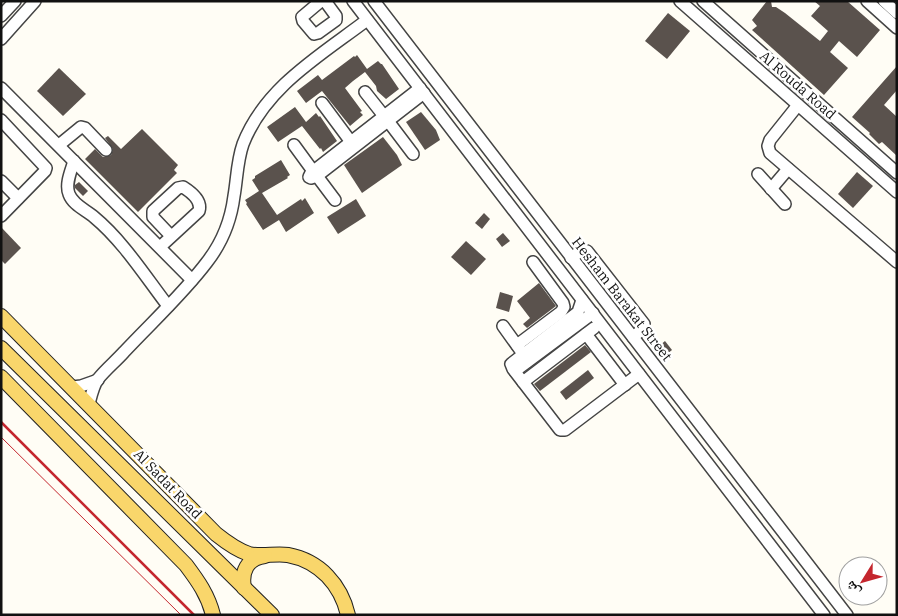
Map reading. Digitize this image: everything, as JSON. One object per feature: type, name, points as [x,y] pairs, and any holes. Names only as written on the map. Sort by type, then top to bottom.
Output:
[{"type":"main road","name":"Al Sadat Road","points":[[1,316],[216,534],[232,546],[250,554],[288,555],[306,561],[323,571],[336,585],[345,602],[348,615]]},
{"type":"main road","name":"Al Sadat Road","points":[[1,348],[272,615]]},
{"type":"main road","points":[[1,377],[186,565],[204,590],[213,615]]},
{"type":"main road","points":[[205,548],[214,547],[217,543],[216,534]]},
{"type":"main road","points":[[244,588],[242,578],[250,561],[268,555]]},
{"type":"street","points":[[1,16],[15,1]]},
{"type":"street","points":[[2,38],[35,1]]},
{"type":"street","points":[[321,1],[302,17],[314,34],[336,20],[336,16],[325,1]]},
{"type":"street","points":[[353,1],[824,615]]},
{"type":"street","name":"Hesham Barakat Street","points":[[374,1],[847,615]]},
{"type":"street","name":"Al Rouda Road","points":[[680,1],[897,192]]},
{"type":"street","name":"Al Rouda Road","points":[[703,1],[897,173]]},
{"type":"street","points":[[867,1],[897,28]]},
{"type":"street","points":[[884,1],[897,13]]},
{"type":"street","points":[[89,404],[98,380],[208,262],[226,227],[234,196],[236,170],[243,145],[268,100],[286,82],[367,20]]},
{"type":"street","points":[[748,62],[756,58],[757,49]]},
{"type":"street","points":[[776,86],[778,78],[786,74]]},
{"type":"street","points":[[1,88],[192,280]]},
{"type":"street","points":[[315,173],[422,90]]},
{"type":"street","points":[[365,92],[413,154]]},
{"type":"street","points":[[322,103],[351,142]]},
{"type":"street","points":[[798,105],[769,143],[770,153],[897,262]]},
{"type":"street","points":[[315,173],[351,142],[386,118]]},
{"type":"street","points":[[1,120],[46,168],[1,216]]},
{"type":"street","points":[[58,145],[81,127],[85,128],[106,150]]},
{"type":"street","points":[[294,145],[336,200]]},
{"type":"street","points":[[477,163],[490,152]]},
{"type":"street","points":[[74,161],[67,186],[72,200],[95,218],[118,241],[168,306]]},
{"type":"street","points":[[771,189],[788,169]]},
{"type":"street","points":[[758,174],[785,204]]},
{"type":"street","points":[[1,181],[18,198]]},
{"type":"street","points":[[160,247],[171,236]]},
{"type":"street","points":[[571,258],[582,250],[588,251],[644,324],[644,328],[633,338]]},
{"type":"street","points":[[550,258],[535,265],[564,307],[562,312],[520,350],[511,364],[558,428],[562,430],[639,374]]},
{"type":"street","points":[[520,350],[578,312],[582,300]]},
{"type":"street","points":[[523,382],[590,331],[593,314]]},
{"type":"street","points":[[515,371],[593,314]]},
{"type":"street","points":[[503,326],[520,350]]},
{"type":"street","points":[[590,331],[609,335]]},
{"type":"street","points":[[590,331],[625,384]]},
{"type":"street","points":[[73,387],[98,380]]},
{"type":"street","points":[[700,453],[714,442]]},
{"type":"building","points":[[767,1],[771,1],[772,7],[776,7],[785,13],[820,41],[828,31],[811,16],[820,6],[814,1],[847,1],[880,30],[857,57],[839,41],[830,52],[848,68],[824,95],[752,30],[757,26],[752,20]]},
{"type":"building","points":[[668,13],[690,31],[667,59],[645,41]]},
{"type":"building","points":[[357,55],[367,69],[378,61],[382,64],[399,89],[386,99],[377,91],[376,86],[365,72],[353,81],[345,88],[363,115],[350,126],[322,91],[306,103],[297,91],[318,75],[322,80]]},
{"type":"building","points":[[897,66],[897,90],[884,105],[897,117],[897,156],[882,142],[879,144],[852,117]]},
{"type":"building","points":[[59,68],[86,94],[63,116],[37,91]]},
{"type":"building","points":[[295,107],[306,122],[316,113],[320,116],[337,141],[323,152],[302,126],[278,142],[267,127]]},
{"type":"building","points":[[421,112],[436,130],[440,140],[425,150],[406,122]]},
{"type":"building","points":[[142,129],[178,165],[174,170],[177,173],[138,212],[85,159],[95,149],[103,157],[111,155],[113,149],[105,138],[108,136],[121,149]]},
{"type":"building","points":[[383,137],[402,165],[362,193],[344,165]]},
{"type":"building","points":[[281,160],[290,175],[262,193],[277,215],[305,198],[314,213],[286,232],[279,220],[263,230],[245,200],[259,191],[252,180],[255,176]]},
{"type":"building","points":[[857,172],[873,186],[853,208],[838,194]]},
{"type":"building","points":[[79,182],[88,191],[83,196],[75,188],[75,185]]},
{"type":"building","points":[[356,199],[366,216],[338,234],[327,217]]},
{"type":"building","points":[[484,213],[490,219],[482,229],[475,223]]},
{"type":"building","points":[[1,227],[21,248],[5,264],[1,260]]},
{"type":"building","points":[[503,233],[510,241],[502,247],[496,239]]},
{"type":"building","points":[[466,241],[486,259],[471,275],[451,257]]},
{"type":"building","points":[[539,283],[556,306],[527,328],[523,324],[530,318],[517,301]]},
{"type":"building","points":[[500,292],[513,296],[509,312],[496,308]]},
{"type":"building","points":[[665,341],[672,350],[666,355],[659,346]]},
{"type":"building","points":[[585,345],[591,352],[540,391],[534,384]]},
{"type":"building","points":[[588,370],[594,378],[566,400],[560,392]]},
{"type":"tram line","points":[[1,437],[181,615]]},
{"type":"railway","points":[[1,422],[194,615]]}]
